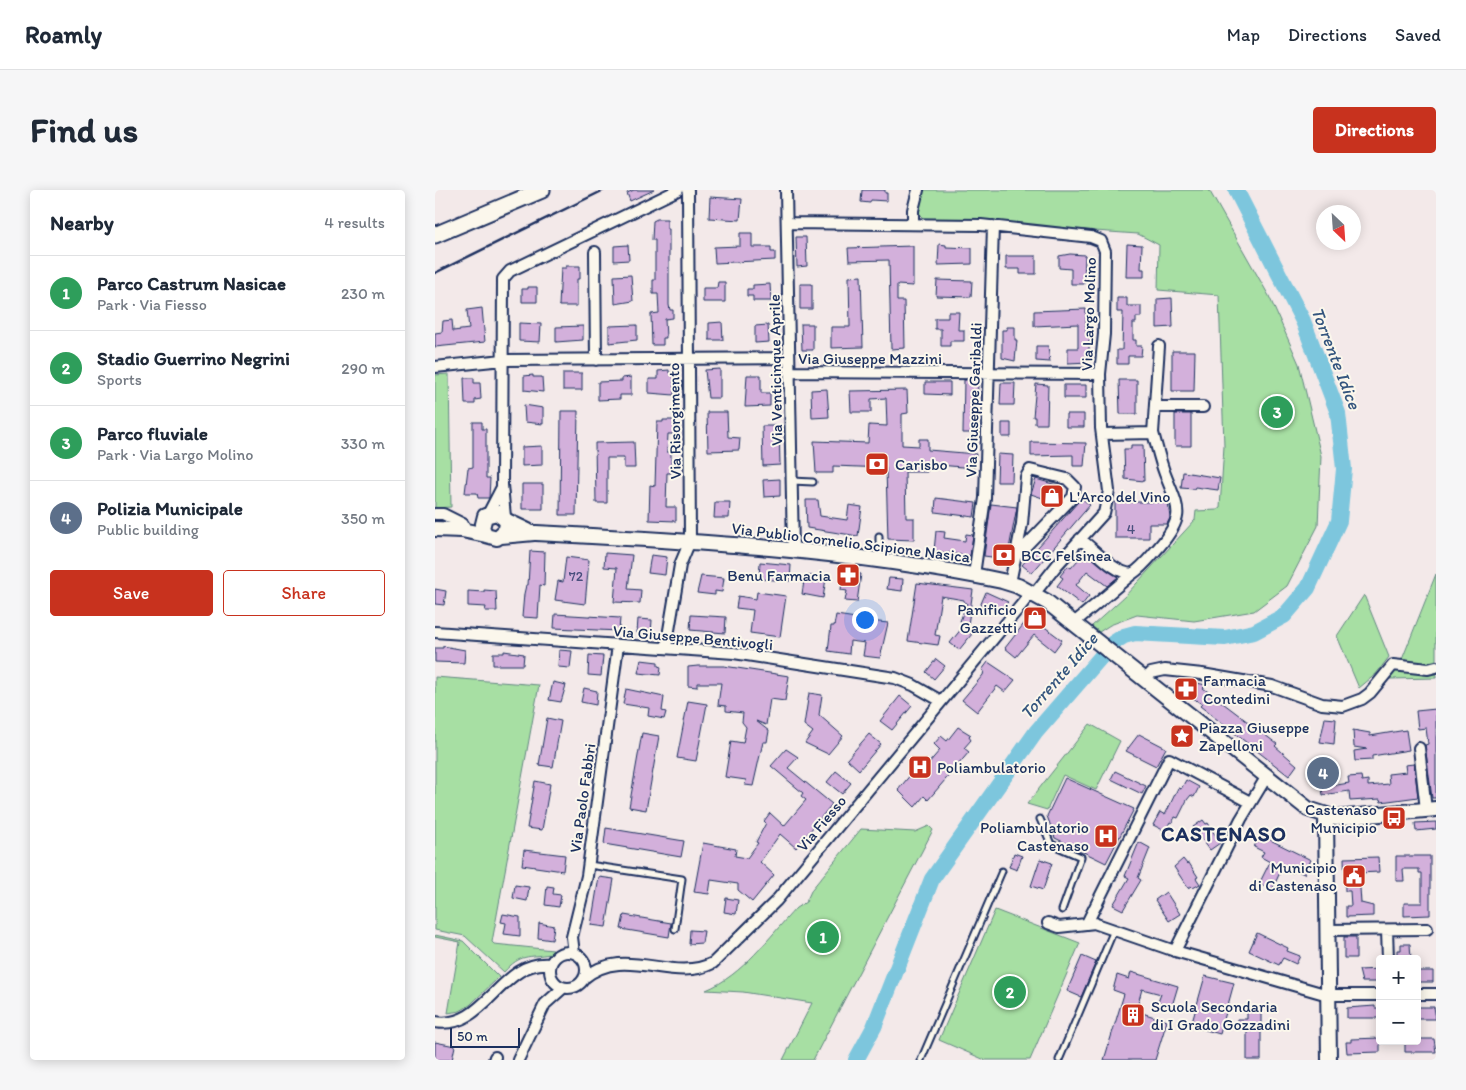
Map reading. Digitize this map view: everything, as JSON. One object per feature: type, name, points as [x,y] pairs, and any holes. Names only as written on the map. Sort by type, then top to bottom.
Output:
[{"type":"main road","points":[[435,235],[542,190]]},
{"type":"street","points":[[439,529],[462,530],[493,538],[501,536],[506,530],[503,485],[503,279],[505,274],[678,190]]},
{"type":"street","name":"Via Risorgimento","points":[[666,648],[680,565],[690,541],[688,190]]},
{"type":"street","name":"Via Venticinque Aprile","points":[[786,190],[793,550]]},
{"type":"street","points":[[913,223],[913,210],[918,190]]},
{"type":"street","name":"Via Largo Molino","points":[[787,223],[913,223],[993,226],[1082,236],[1101,241],[1105,251],[1105,260],[1104,334],[1100,374],[1102,434],[1109,491],[1104,513],[1033,593]]},
{"type":"street","name":"Via Giuseppe Garibaldi","points":[[974,575],[985,498],[993,226]]},
{"type":"street","points":[[595,252],[597,360]]},
{"type":"street","points":[[1076,624],[1145,564],[1173,531],[1177,516],[1177,501],[1164,471],[1153,433],[1159,346]]},
{"type":"street","name":"Via Giuseppe Mazzini","points":[[435,367],[503,360],[789,358]]},
{"type":"street","name":"Via Giuseppe Mazzini","points":[[790,372],[1100,374]]},
{"type":"street","points":[[1155,407],[1203,407]]},
{"type":"street","points":[[1102,434],[1153,433]]},
{"type":"street","points":[[1011,583],[1017,555],[1026,477],[1030,470],[1067,479],[1075,487],[1073,497],[1017,555]]},
{"type":"street","points":[[486,535],[482,528],[503,485]]},
{"type":"street","points":[[439,529],[463,524],[497,513],[506,519]]},
{"type":"street","points":[[435,514],[443,514],[463,524]]},
{"type":"street","name":"Via Publio Cornelio Scipione Nasica","points":[[506,519],[534,533]]},
{"type":"street","name":"Via Publio Cornelio Scipione Nasica","points":[[501,536],[534,533],[690,541],[793,550],[974,575],[1011,583],[1033,593],[1076,624],[1308,809],[1326,816]]},
{"type":"street","points":[[1080,539],[1117,569],[1125,574],[1132,574]]},
{"type":"street","name":"Via Fiesso","points":[[560,985],[578,984],[595,969],[624,962],[689,970],[703,968],[713,963],[776,901],[1033,593]]},
{"type":"street","name":"Via Giuseppe Bentivogli","points":[[435,632],[734,653],[895,678],[913,685],[941,701]]},
{"type":"street","name":"Via Paolo Fabbri","points":[[570,952],[571,937],[588,865],[618,645]]},
{"type":"street","points":[[1149,683],[1151,673],[1165,670],[1202,674],[1272,686],[1322,704],[1343,706],[1362,699],[1376,688],[1393,665],[1428,669],[1436,667]]},
{"type":"street","points":[[1329,1060],[1326,816],[1352,818],[1431,810],[1419,748]]},
{"type":"street","points":[[1092,922],[1169,759],[1250,802]]},
{"type":"street","points":[[1175,951],[1250,802],[1267,776]]},
{"type":"street","points":[[1048,923],[1059,927],[1092,922],[1175,951],[1328,995],[1376,995]]},
{"type":"street","points":[[1327,930],[1427,929]]},
{"type":"street","points":[[1387,930],[1388,955]]},
{"type":"street","points":[[519,1060],[545,1004],[560,985],[551,968],[555,958],[570,952],[584,962],[608,965]]},
{"type":"street","points":[[584,962],[586,970],[584,978]]},
{"type":"street","points":[[435,1022],[461,1021],[475,1013],[523,969],[534,966],[551,968]]},
{"type":"street","points":[[1421,994],[1436,994]]},
{"type":"lane","points":[[792,481],[813,482]]},
{"type":"lane","points":[[879,536],[879,561]]},
{"type":"lane","points":[[1040,819],[1051,844],[1081,857],[1061,910]]},
{"type":"lane","points":[[588,865],[681,879],[675,929]]},
{"type":"lane","points":[[921,1060],[1002,871]]},
{"type":"lane","points":[[1059,1060],[1114,930]]},
{"type":"green space","points":[[923,190],[1209,190],[1269,296],[1299,364],[1321,456],[1318,526],[1287,586],[1254,611],[1194,621],[1137,615],[1110,625],[1099,632],[1092,626],[1125,596],[1195,520],[1196,511],[1217,510],[1220,508],[1224,446],[1219,295],[1158,290],[1159,245],[1138,234],[924,219],[919,214]]},
{"type":"green space","points":[[449,374],[451,507],[435,508],[435,375]]},
{"type":"green space","points":[[1436,574],[1436,678],[1390,679],[1403,657]]},
{"type":"green space","points":[[1364,595],[1389,657],[1376,674],[1359,688],[1337,636]]},
{"type":"green space","points":[[435,677],[539,685],[492,942],[494,944],[553,950],[550,954],[520,959],[504,972],[465,936],[435,930]]},
{"type":"green space","points":[[1090,724],[1120,741],[1096,790],[1063,775],[1047,810],[1027,804]]},
{"type":"green space","points":[[929,826],[933,830],[813,1060],[783,1060],[812,1003],[743,992],[706,990],[732,975],[744,965],[796,908],[806,902],[812,889],[861,829],[915,832]]},
{"type":"green space","points":[[995,910],[1080,943],[1030,1060],[985,1060],[939,1040]]},
{"type":"green space","points":[[435,935],[463,941],[499,977],[470,1005],[460,1011],[448,1013],[460,942],[435,937]]},
{"type":"building","points":[[634,190],[654,190],[630,201],[627,193]]},
{"type":"building","points":[[862,190],[885,190],[887,201],[871,200],[870,203],[861,202]]},
{"type":"building","points":[[710,197],[742,199],[740,220],[709,218]]},
{"type":"building","points":[[667,219],[667,229],[669,229],[669,305],[670,310],[673,310],[673,318],[665,319],[666,338],[663,338],[663,345],[652,345],[651,314],[659,313],[658,294],[653,294],[655,240],[652,240],[653,221]]},
{"type":"building","points":[[740,233],[752,233],[752,247],[771,247],[771,252],[775,252],[775,260],[715,263],[714,247],[740,246]]},
{"type":"building","points":[[796,237],[806,237],[807,266],[797,267]]},
{"type":"building","points":[[939,244],[946,245],[946,247],[972,248],[972,264],[938,265]]},
{"type":"building","points":[[1127,244],[1142,245],[1141,269],[1144,269],[1144,277],[1126,277]]},
{"type":"building","points":[[628,245],[629,260],[614,261],[614,246]]},
{"type":"building","points":[[913,246],[913,286],[897,285],[897,301],[904,301],[905,348],[891,349],[889,260],[849,261],[848,248]]},
{"type":"building","points":[[1070,254],[1085,255],[1084,284],[1071,284],[1071,269],[1059,268],[1059,256]]},
{"type":"building","points":[[1006,256],[1036,256],[1036,274],[1020,274],[1020,269],[1006,269]]},
{"type":"building","points":[[566,266],[580,266],[580,279],[577,279],[577,306],[559,306],[561,268],[566,268]]},
{"type":"building","points":[[631,275],[633,301],[615,304],[614,276]]},
{"type":"building","points":[[861,276],[863,347],[831,348],[831,327],[850,327],[849,277]]},
{"type":"building","points":[[937,280],[972,281],[971,297],[936,296]]},
{"type":"building","points":[[718,282],[725,282],[725,302],[703,302],[703,288],[717,288]]},
{"type":"building","points":[[770,284],[771,301],[753,301],[753,296],[747,296],[747,289],[753,289],[753,285]]},
{"type":"building","points":[[800,284],[812,284],[812,309],[800,309]]},
{"type":"building","points":[[528,287],[537,287],[537,302],[522,302],[522,289],[528,289]]},
{"type":"building","points":[[1117,298],[1127,298],[1127,306],[1141,306],[1141,317],[1136,317],[1136,323],[1133,323],[1133,340],[1136,340],[1136,346],[1142,346],[1141,356],[1128,356],[1128,364],[1117,364],[1117,350],[1122,350],[1123,312],[1117,312]]},
{"type":"building","points":[[1172,298],[1173,327],[1157,328],[1157,299]]},
{"type":"building","points":[[482,308],[485,342],[435,347],[435,333],[442,332],[443,321],[452,320],[453,331],[469,329],[467,310]]},
{"type":"building","points":[[1086,309],[1086,334],[1093,334],[1093,341],[1089,341],[1089,362],[1068,363],[1068,348],[1078,348],[1078,324],[1034,326],[1034,311]]},
{"type":"building","points":[[948,312],[959,312],[958,330],[964,330],[964,341],[950,341],[950,346],[941,346],[941,329],[935,329],[935,318],[948,318]]},
{"type":"building","points":[[722,322],[723,340],[709,340],[709,323]]},
{"type":"building","points":[[519,323],[541,324],[540,342],[519,341]]},
{"type":"building","points":[[801,324],[813,324],[813,350],[802,350]]},
{"type":"building","points":[[637,325],[637,340],[609,343],[609,326]]},
{"type":"building","points":[[768,325],[769,342],[755,343],[755,326]]},
{"type":"building","points":[[583,326],[583,340],[556,342],[556,327]]},
{"type":"building","points":[[1007,327],[1015,327],[1015,340],[1017,340],[1015,361],[1002,358],[1002,330],[1007,330]]},
{"type":"building","points":[[1036,346],[1048,346],[1050,362],[1036,361]]},
{"type":"building","points":[[1172,351],[1195,351],[1194,391],[1172,391]]},
{"type":"building","points":[[720,369],[720,398],[708,398],[705,370]]},
{"type":"building","points":[[669,370],[669,373],[674,373],[674,395],[649,393],[649,379],[658,379],[658,371]]},
{"type":"building","points":[[563,373],[582,373],[582,390],[563,390]]},
{"type":"building","points":[[533,375],[533,377],[542,377],[543,392],[524,390],[524,376]]},
{"type":"building","points":[[747,375],[761,375],[761,393],[770,393],[770,406],[745,407]]},
{"type":"building","points":[[631,377],[631,395],[620,395],[620,399],[598,400],[598,382],[622,381],[622,378]]},
{"type":"building","points":[[464,378],[474,378],[474,383],[480,383],[481,399],[475,400],[475,404],[465,404]]},
{"type":"building","points":[[964,380],[978,380],[977,433],[963,433]]},
{"type":"building","points":[[1119,380],[1137,380],[1137,414],[1120,414]]},
{"type":"building","points":[[925,382],[950,382],[950,395],[925,394]]},
{"type":"building","points":[[1001,383],[1015,383],[1014,405],[1000,405]]},
{"type":"building","points":[[1036,384],[1048,385],[1047,424],[1035,424],[1035,417],[1033,417]]},
{"type":"building","points":[[1064,385],[1086,385],[1086,398],[1064,398]]},
{"type":"building","points":[[827,389],[829,417],[812,418],[811,390]]},
{"type":"building","points":[[907,390],[908,413],[902,414],[902,445],[919,446],[919,439],[928,439],[928,450],[976,454],[974,468],[927,464],[927,472],[905,472],[906,518],[914,518],[914,540],[888,539],[886,468],[833,466],[833,473],[816,473],[814,441],[868,443],[869,425],[887,426],[886,398],[871,399],[871,412],[851,412],[850,391]]},
{"type":"building","points":[[524,405],[543,408],[543,424],[525,422]]},
{"type":"building","points":[[561,411],[578,411],[576,515],[560,515]]},
{"type":"building","points":[[707,412],[727,412],[728,437],[740,438],[739,450],[708,451]]},
{"type":"building","points":[[1066,414],[1084,414],[1084,427],[1066,427]]},
{"type":"building","points":[[1175,414],[1191,414],[1191,446],[1175,446]]},
{"type":"building","points":[[663,420],[673,420],[675,427],[675,434],[668,434],[667,452],[671,452],[671,473],[667,473],[666,507],[676,507],[676,521],[649,520],[650,485],[655,486],[657,422],[663,422]]},
{"type":"building","points":[[473,422],[482,422],[482,429],[486,429],[486,478],[490,478],[489,498],[478,498],[477,493],[465,493],[468,468],[473,467]]},
{"type":"building","points":[[1002,423],[1011,423],[1011,437],[1002,437]]},
{"type":"building","points":[[762,426],[779,426],[780,465],[763,466]]},
{"type":"building","points":[[634,442],[635,468],[624,468],[624,458],[607,458],[607,503],[596,503],[595,443]]},
{"type":"building","points":[[1031,442],[1086,443],[1084,466],[1073,466],[1073,455],[1031,456]]},
{"type":"building","points":[[1131,445],[1143,445],[1144,481],[1125,479],[1124,449],[1131,449]]},
{"type":"building","points":[[542,446],[542,465],[522,466],[522,447]]},
{"type":"building","points":[[998,454],[1013,455],[1012,482],[997,482]]},
{"type":"building","points":[[1183,472],[1220,478],[1218,490],[1195,487],[1194,489],[1181,488]]},
{"type":"building","points":[[780,479],[780,496],[764,497],[763,480]]},
{"type":"building","points":[[1036,479],[1063,487],[1057,503],[1031,494]]},
{"type":"building","points":[[522,484],[543,484],[543,509],[522,509]]},
{"type":"building","points":[[1080,497],[1090,505],[1032,573],[1022,565],[1078,502]]},
{"type":"building","points":[[936,498],[976,503],[974,517],[935,512]]},
{"type":"building","points":[[806,500],[818,500],[820,516],[847,520],[849,505],[862,507],[858,536],[807,528]]},
{"type":"building","points":[[715,502],[730,502],[729,518],[714,518]]},
{"type":"building","points":[[1115,502],[1168,502],[1170,518],[1167,524],[1149,524],[1149,538],[1115,538]]},
{"type":"building","points":[[991,504],[1017,507],[1007,559],[984,556]]},
{"type":"building","points":[[936,531],[945,532],[944,538],[965,541],[966,534],[973,535],[970,556],[934,551]]},
{"type":"building","points":[[530,551],[545,552],[544,586],[540,585],[538,618],[522,617],[524,594],[526,585],[528,585]]},
{"type":"building","points":[[1085,552],[1118,577],[1107,586],[1087,571],[1076,585],[1089,596],[1082,605],[1057,586],[1063,578],[1060,576],[1068,566],[1071,568]]},
{"type":"building","points":[[605,553],[632,555],[628,589],[641,590],[640,603],[614,602],[617,568],[604,567]]},
{"type":"building","points":[[651,555],[667,557],[665,575],[648,573]]},
{"type":"building","points":[[566,557],[589,560],[585,604],[555,600],[558,581],[563,582]]},
{"type":"building","points":[[760,562],[791,565],[790,581],[759,579]]},
{"type":"building","points":[[843,572],[861,574],[857,602],[845,601],[847,591],[841,590]]},
{"type":"building","points":[[805,575],[826,578],[823,598],[802,594]]},
{"type":"building","points":[[701,576],[724,578],[722,592],[715,591],[715,595],[697,593]]},
{"type":"building","points":[[889,578],[903,579],[902,591],[887,589]]},
{"type":"building","points":[[917,583],[973,590],[967,632],[972,634],[959,650],[950,643],[966,623],[960,621],[967,603],[964,600],[941,596],[935,635],[940,636],[938,645],[908,641]]},
{"type":"building","points":[[435,589],[446,591],[444,605],[435,604]]},
{"type":"building","points":[[484,590],[496,591],[497,611],[485,611],[486,607],[468,606],[468,591],[484,592]]},
{"type":"building","points":[[757,592],[786,596],[780,637],[750,633],[753,610],[736,608],[738,596],[756,599]]},
{"type":"building","points":[[986,592],[1008,602],[1000,611],[994,609],[993,612],[980,606]]},
{"type":"building","points":[[555,614],[620,618],[619,631],[554,628]]},
{"type":"building","points":[[691,615],[726,617],[725,633],[690,630]]},
{"type":"building","points":[[836,615],[856,618],[854,627],[869,629],[870,621],[888,623],[880,658],[863,656],[865,643],[850,641],[849,654],[828,651],[831,626],[834,626]]},
{"type":"building","points":[[1030,616],[1062,640],[1054,651],[1034,635],[1016,657],[1005,648]]},
{"type":"building","points":[[638,619],[652,620],[651,634],[637,633]]},
{"type":"building","points":[[443,646],[465,650],[464,663],[435,662],[435,648],[443,648]]},
{"type":"building","points":[[559,650],[572,651],[570,668],[558,667]]},
{"type":"building","points":[[504,651],[524,654],[523,665],[493,665],[493,653],[504,653]]},
{"type":"building","points":[[589,655],[603,656],[601,676],[588,675]]},
{"type":"building","points":[[936,659],[945,666],[934,679],[926,672]]},
{"type":"building","points":[[641,660],[658,662],[658,666],[661,667],[660,675],[638,673]]},
{"type":"building","points":[[988,662],[1015,680],[1005,692],[997,686],[977,712],[962,700],[983,675],[984,671],[982,670]]},
{"type":"building","points":[[724,666],[789,676],[785,701],[770,699],[766,725],[756,721],[769,731],[767,742],[763,742],[753,786],[745,785],[746,780],[725,777],[731,741],[743,743],[746,727],[742,722],[743,713],[726,711],[726,706],[718,705],[721,683],[697,683],[697,687],[688,686],[688,667]]},
{"type":"building","points":[[1183,680],[1206,685],[1203,688],[1277,744],[1275,746],[1297,765],[1289,776],[1200,706],[1202,704],[1177,688]]},
{"type":"building","points":[[553,682],[566,685],[561,702],[549,700]]},
{"type":"building","points":[[584,688],[597,691],[596,705],[581,702]]},
{"type":"building","points":[[626,689],[664,697],[662,711],[666,712],[664,719],[648,716],[649,708],[623,704]]},
{"type":"building","points":[[809,693],[822,695],[819,715],[843,736],[828,754],[805,743],[813,732],[804,725]]},
{"type":"building","points":[[900,696],[912,706],[892,730],[880,721]]},
{"type":"building","points":[[688,701],[707,704],[696,761],[677,758]]},
{"type":"building","points":[[1436,709],[1436,798],[1432,798],[1425,745],[1428,744],[1426,728],[1418,729],[1416,711]]},
{"type":"building","points":[[547,718],[561,721],[553,767],[539,765]]},
{"type":"building","points":[[1325,718],[1336,719],[1334,744],[1320,742]]},
{"type":"building","points":[[958,727],[971,735],[969,737],[971,740],[964,748],[969,752],[928,800],[924,796],[915,807],[898,790],[916,768],[921,772],[940,750],[934,744],[941,736],[947,741]]},
{"type":"building","points":[[1353,730],[1370,733],[1370,736],[1406,730],[1409,750],[1372,756],[1372,760],[1355,761],[1354,751],[1367,749],[1354,747]]},
{"type":"building","points":[[642,733],[659,736],[646,810],[629,807]]},
{"type":"building","points":[[869,734],[881,744],[859,770],[847,759]]},
{"type":"building","points":[[1139,734],[1166,748],[1156,766],[1126,751]]},
{"type":"building","points":[[786,749],[798,757],[788,768],[832,804],[796,848],[780,834],[760,862],[774,875],[752,902],[738,890],[738,884],[711,880],[709,894],[694,892],[703,843],[736,849],[735,856],[747,858],[758,843],[756,842],[766,823],[764,821],[770,813],[784,826],[806,800],[801,796],[803,793],[771,766]]},
{"type":"building","points":[[1327,763],[1331,786],[1349,783],[1348,777],[1361,776],[1362,781],[1368,780],[1368,786],[1389,784],[1388,774],[1406,772],[1405,765],[1414,764],[1418,797],[1381,802],[1380,799],[1350,801],[1349,791],[1323,795],[1318,764]]},
{"type":"building","points":[[836,771],[851,783],[842,794],[827,782]]},
{"type":"building","points":[[1115,771],[1146,786],[1142,794],[1111,779]]},
{"type":"building","points":[[1065,778],[1134,809],[1106,863],[1055,838],[1047,816]]},
{"type":"building","points":[[1186,780],[1199,787],[1194,797],[1191,795],[1178,818],[1175,817],[1172,823],[1170,822],[1165,831],[1153,825],[1160,812],[1165,815],[1178,788],[1181,789]]},
{"type":"building","points":[[535,781],[550,784],[542,830],[527,828]]},
{"type":"building","points":[[1203,820],[1206,824],[1208,823],[1220,843],[1210,850],[1193,827]]},
{"type":"building","points":[[1436,822],[1436,829],[1416,831],[1415,823]]},
{"type":"building","points":[[606,828],[684,841],[681,857],[604,844]]},
{"type":"building","points":[[1260,835],[1311,860],[1304,874],[1294,869],[1293,873],[1282,868],[1272,890],[1259,884],[1270,862],[1261,857],[1264,852],[1254,847]]},
{"type":"building","points":[[1139,842],[1150,848],[1138,878],[1141,880],[1123,910],[1113,905],[1129,878],[1125,876]]},
{"type":"building","points":[[524,850],[565,855],[563,871],[522,865]]},
{"type":"building","points":[[1014,853],[1022,856],[1017,870],[1009,867]]},
{"type":"building","points":[[1396,856],[1430,856],[1430,915],[1404,916],[1404,903],[1422,903],[1422,873],[1419,873],[1419,869],[1403,869],[1404,881],[1396,881]]},
{"type":"building","name":"Municipio di Castenaso","points":[[1378,857],[1379,872],[1359,873],[1361,903],[1373,906],[1373,916],[1346,917],[1346,906],[1351,906],[1350,891],[1345,891],[1344,858]]},
{"type":"building","points":[[1040,859],[1052,863],[1043,890],[1031,886]]},
{"type":"building","points":[[1183,859],[1187,864],[1189,863],[1198,877],[1196,878],[1200,884],[1193,888],[1191,886],[1188,888],[1174,867]]},
{"type":"building","points":[[599,877],[614,879],[606,927],[591,925]]},
{"type":"building","points":[[515,885],[529,887],[527,901],[513,898]]},
{"type":"building","points":[[547,886],[554,887],[553,894],[561,895],[559,907],[545,905]]},
{"type":"building","points":[[1166,892],[1180,914],[1169,921],[1155,900]]},
{"type":"building","points":[[726,898],[738,900],[736,914],[724,912]]},
{"type":"building","points":[[503,914],[520,917],[520,936],[504,934],[506,923],[501,922]]},
{"type":"building","points":[[624,915],[671,923],[669,937],[621,929]]},
{"type":"building","points":[[539,923],[554,926],[552,940],[538,938]]},
{"type":"building","points":[[690,930],[704,931],[702,943],[689,944]]},
{"type":"building","points":[[1257,933],[1288,948],[1287,951],[1300,956],[1296,964],[1283,958],[1279,965],[1249,951]]},
{"type":"building","points":[[1344,937],[1356,937],[1356,958],[1344,958]]},
{"type":"building","points":[[1401,944],[1410,944],[1411,955],[1397,955],[1397,950],[1401,950]]},
{"type":"building","points":[[1082,956],[1096,962],[1081,997],[1067,991]]},
{"type":"building","points":[[1376,969],[1376,982],[1362,982],[1359,970]]},
{"type":"building","points":[[1421,971],[1433,971],[1433,982],[1421,982]]},
{"type":"building","name":"Scuola Secondaria di I Grado Gozzadini","points":[[1131,972],[1178,986],[1172,1006],[1158,1002],[1161,994],[1142,989],[1136,1011],[1167,1021],[1155,1060],[1104,1060],[1124,994],[1113,990],[1117,975],[1129,979]]},
{"type":"building","points":[[1205,976],[1234,983],[1220,1034],[1191,1026]]},
{"type":"building","points":[[1375,1006],[1376,1018],[1347,1018],[1347,1008]]},
{"type":"building","points":[[1421,1007],[1434,1007],[1436,1019],[1421,1019]]},
{"type":"building","points":[[1247,1009],[1261,1009],[1261,1060],[1247,1060],[1247,1029],[1237,1029],[1237,1019],[1247,1019]]},
{"type":"building","points":[[1376,1038],[1376,1045],[1380,1045],[1380,1052],[1347,1053],[1346,1042],[1351,1042],[1351,1039]]},
{"type":"building","points":[[1421,1039],[1434,1039],[1436,1052],[1405,1052],[1405,1045],[1421,1045]]},
{"type":"building","points":[[435,1042],[455,1046],[452,1060],[435,1060]]},
{"type":"waterway","name":"Torrente Idice","points":[[856,1060],[874,1027],[932,879],[1036,732],[1113,643],[1124,636],[1135,633],[1225,638],[1254,632],[1284,616],[1308,588],[1339,521],[1344,469],[1338,413],[1303,321],[1236,190]]},
{"type":"railway","points":[[435,273],[604,190]]},
{"type":"place","name":"Parco fluviale","points":[[1277,412]]},
{"type":"place","name":"Carisbo","points":[[877,464]]},
{"type":"place","name":"L'Arco del Vino","points":[[1052,496]]},
{"type":"place","name":"BCC Felsinea","points":[[1004,555]]},
{"type":"place","name":"Benu Farmacia","points":[[848,575]]},
{"type":"place","name":"Panificio Gazzetti","points":[[1035,618]]},
{"type":"place","name":"Farmacia Contedini","points":[[1186,689]]},
{"type":"place","name":"Piazza Giuseppe Zapelloni","points":[[1182,736]]},
{"type":"place","name":"Poliambulatorio","points":[[920,767]]},
{"type":"place","name":"Polizia Municipale","points":[[1323,773]]},
{"type":"place","name":"Castenaso Municipio","points":[[1394,818]]},
{"type":"place","name":"Poliambulatorio Castenaso","points":[[1106,836]]},
{"type":"place","name":"Municipio di Castenaso","points":[[1354,876]]},
{"type":"place","name":"Parco Castrum Nasicae","points":[[823,937]]},
{"type":"place","name":"Stadio Guerrino Negrini","points":[[1010,992]]},
{"type":"place","name":"Scuola Secondaria di I Grado Gozzadini","points":[[1133,1015]]},
{"type":"district","name":"CASTENASO","points":[[1224,834]]}]
